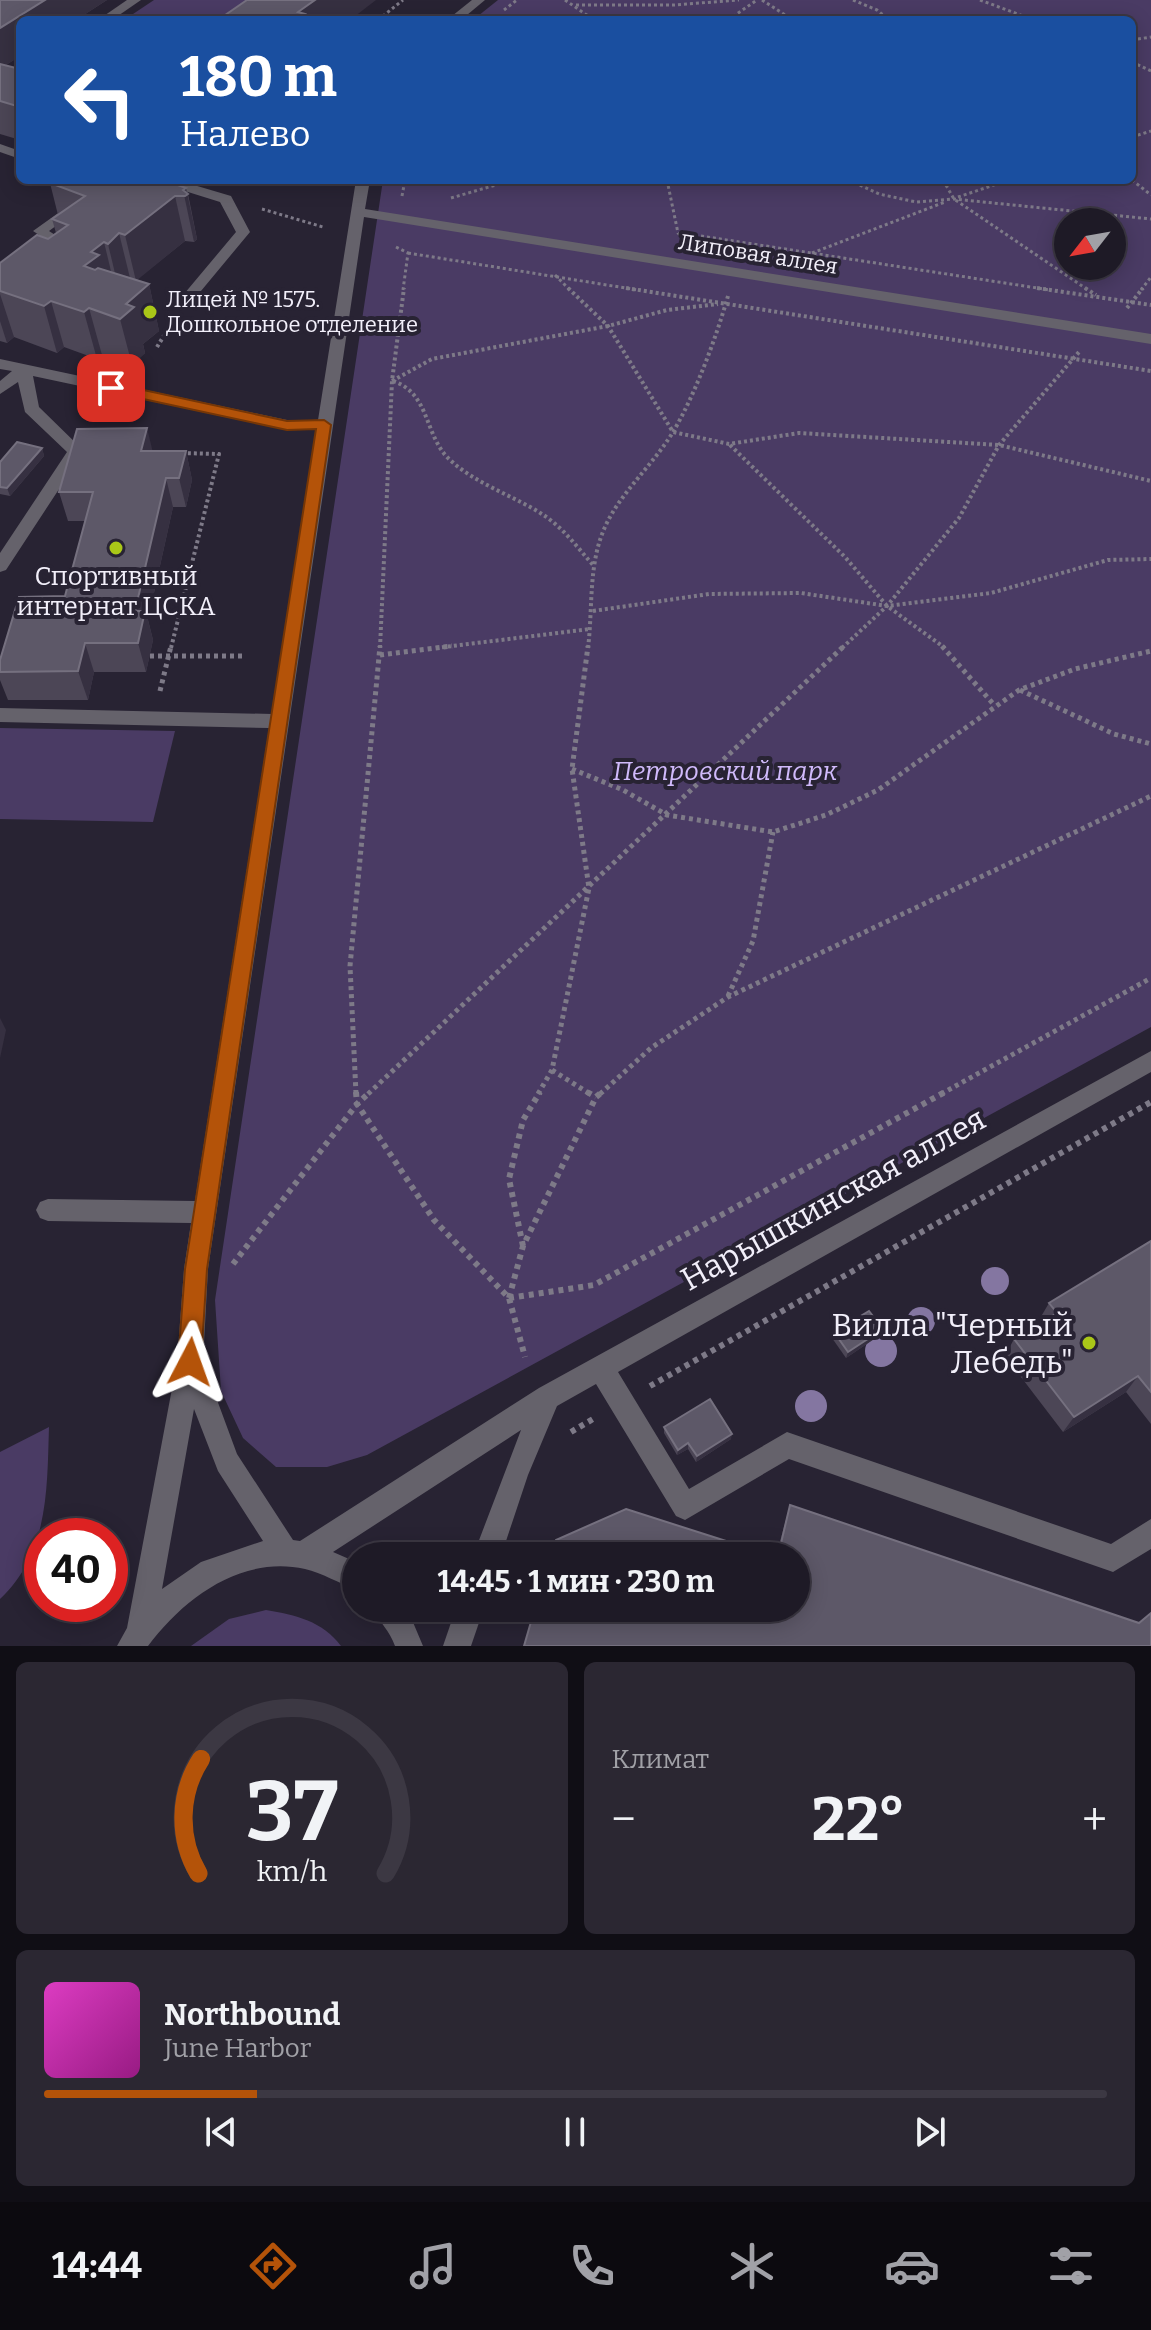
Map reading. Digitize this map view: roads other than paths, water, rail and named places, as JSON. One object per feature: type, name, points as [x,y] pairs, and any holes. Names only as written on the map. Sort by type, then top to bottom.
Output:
[{"type":"street","points":[[110,16],[135,0]]},
{"type":"street","points":[[458,16],[479,0]]},
{"type":"street","points":[[143,185],[158,184]]},
{"type":"street","points":[[176,184],[226,199],[243,232],[186,300]]},
{"type":"street","points":[[136,1639],[190,1362],[196,1269],[362,184]]},
{"type":"street","points":[[44,264],[65,246],[40,231],[87,196]]},
{"type":"street","name":"Липовая аллея","points":[[358,212],[1151,339]]},
{"type":"street","points":[[0,364],[287,425],[324,425]]},
{"type":"street","points":[[0,389],[24,369]]},
{"type":"street","points":[[0,566],[76,451],[31,409],[24,369]]},
{"type":"street","points":[[0,715],[279,721]]},
{"type":"street","name":"Нарышкинская аллея","points":[[295,1554],[600,1367],[1151,1061]]},
{"type":"street","points":[[48,1210],[205,1212]]},
{"type":"street","points":[[190,1362],[227,1462],[295,1554]]},
{"type":"street","points":[[600,1367],[685,1507],[787,1445],[1113,1558],[1151,1533]]},
{"type":"street","points":[[492,1542],[515,1474],[548,1397]]},
{"type":"street","points":[[136,1639],[187,1585],[244,1558],[295,1554],[342,1571]]},
{"type":"street","points":[[400,1622],[409,1646]]},
{"type":"street","points":[[457,1646],[465,1622]]},
{"type":"place","name":"Лицей № 1575. Дошкольное отделение","points":[[150,312]]},
{"type":"place","name":"Спортивный интернат ЦСКА","points":[[116,548]]},
{"type":"place","name":"Вилла \"Черный Лебедь\"","points":[[1089,1343]]},
{"type":"park label","name":"Петровский парк","points":[[725,771]]}]
